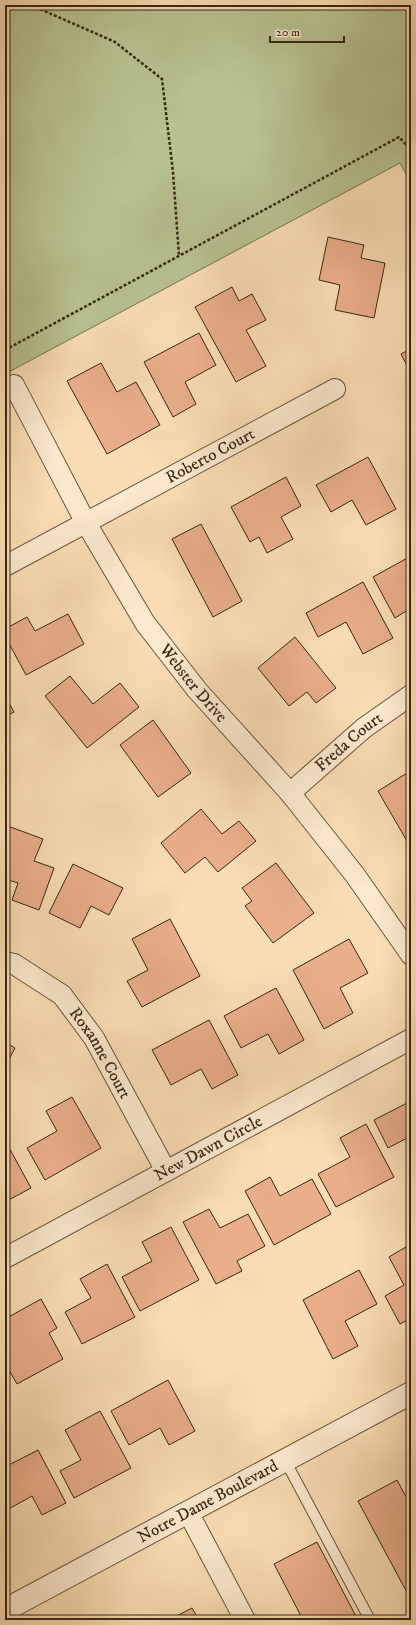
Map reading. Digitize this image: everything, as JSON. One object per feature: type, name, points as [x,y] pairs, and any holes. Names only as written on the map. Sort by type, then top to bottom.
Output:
[{"type":"street","name":"Webster Drive","points":[[14,385],[86,523],[145,623],[197,690],[290,793],[355,875],[411,955]]},
{"type":"street","name":"Roberto Court","points":[[86,523],[335,390]]},
{"type":"street","points":[[5,566],[86,523]]},
{"type":"street","name":"Freda Court","points":[[290,793],[364,728],[411,696]]},
{"type":"street","name":"Roxanne Court","points":[[5,962],[14,964],[62,995],[94,1038],[166,1171]]},
{"type":"street","name":"New Dawn Circle","points":[[5,1258],[411,1039]]},
{"type":"street","name":"Notre Dame Boulevard","points":[[5,1610],[411,1393]]},
{"type":"street","points":[[188,1512],[245,1620]]},
{"type":"lane","points":[[285,1460],[370,1620]]},
{"type":"path","points":[[31,5],[115,42],[162,79],[173,172],[180,256]]},
{"type":"path","points":[[5,350],[399,137],[411,150]]},
{"type":"green space","points":[[5,5],[411,5],[411,183],[400,163],[5,374]]},
{"type":"building","points":[[328,237],[364,245],[361,258],[385,263],[374,318],[335,310],[340,285],[319,280]]},
{"type":"building","points":[[232,287],[239,301],[252,294],[266,320],[246,330],[266,366],[236,382],[195,307]]},
{"type":"building","points":[[199,333],[216,365],[185,382],[196,404],[173,417],[144,362]]},
{"type":"building","points":[[411,349],[411,373],[401,354]]},
{"type":"building","points":[[101,363],[117,392],[136,382],[160,425],[107,454],[67,381]]},
{"type":"building","points":[[368,457],[396,509],[366,525],[352,500],[331,512],[316,485]]},
{"type":"building","points":[[286,477],[301,506],[281,517],[293,539],[267,553],[259,537],[250,542],[231,507]]},
{"type":"building","points":[[201,524],[242,601],[213,617],[172,539]]},
{"type":"building","points":[[411,556],[411,608],[395,618],[373,577]]},
{"type":"building","points":[[363,582],[393,638],[363,654],[346,622],[318,637],[306,613]]},
{"type":"building","points":[[68,614],[84,644],[26,675],[5,636],[5,629],[27,617],[35,631]]},
{"type":"building","points":[[295,637],[336,688],[316,703],[307,692],[289,706],[258,668]]},
{"type":"building","points":[[70,676],[93,704],[120,683],[139,707],[87,748],[45,696]]},
{"type":"building","points":[[5,696],[14,712],[5,717]]},
{"type":"building","points":[[153,720],[191,773],[158,797],[120,745]]},
{"type":"building","points":[[407,773],[411,779],[411,848],[378,791]]},
{"type":"building","points":[[201,809],[222,834],[239,821],[256,841],[218,872],[205,857],[185,873],[161,843]]},
{"type":"building","points":[[5,825],[43,839],[34,861],[54,868],[39,910],[12,900],[18,883],[5,879]]},
{"type":"building","points":[[276,863],[314,913],[273,943],[245,906],[252,901],[242,888]]},
{"type":"building","points":[[73,864],[123,888],[109,915],[91,906],[80,928],[49,913]]},
{"type":"building","points":[[170,919],[200,976],[142,1007],[127,981],[148,970],[132,939]]},
{"type":"building","points":[[349,939],[368,973],[340,988],[353,1013],[324,1029],[293,970]]},
{"type":"building","points":[[276,988],[304,1040],[279,1054],[268,1034],[241,1048],[224,1016]]},
{"type":"building","points":[[209,1020],[238,1075],[212,1089],[201,1069],[171,1085],[152,1050]]},
{"type":"building","points":[[5,1042],[15,1048],[5,1067]]},
{"type":"building","points":[[72,1097],[101,1148],[45,1180],[27,1148],[57,1131],[46,1111]]},
{"type":"building","points":[[411,1101],[411,1136],[388,1148],[374,1120]]},
{"type":"building","points":[[366,1124],[394,1177],[336,1207],[318,1174],[350,1157],[340,1138]]},
{"type":"building","points":[[5,1140],[31,1188],[5,1202]]},
{"type":"building","points":[[270,1177],[280,1196],[312,1179],[331,1214],[274,1245],[245,1191]]},
{"type":"building","points":[[209,1209],[220,1228],[248,1214],[265,1246],[237,1261],[242,1271],[216,1284],[183,1222]]},
{"type":"building","points":[[171,1227],[199,1280],[140,1311],[122,1277],[152,1261],[142,1242]]},
{"type":"building","points":[[411,1244],[411,1318],[400,1324],[385,1296],[404,1285],[389,1257]]},
{"type":"building","points":[[107,1264],[135,1317],[82,1344],[65,1312],[91,1298],[80,1279]]},
{"type":"building","points":[[359,1270],[377,1304],[345,1321],[358,1346],[333,1359],[303,1300]]},
{"type":"building","points":[[41,1299],[57,1328],[49,1333],[63,1359],[17,1384],[5,1363],[5,1319]]},
{"type":"building","points":[[168,1380],[195,1431],[169,1445],[160,1428],[129,1445],[111,1411]]},
{"type":"building","points":[[100,1411],[131,1468],[74,1498],[60,1471],[81,1460],[65,1430]]},
{"type":"building","points":[[38,1450],[66,1503],[42,1515],[32,1496],[5,1511],[5,1467]]},
{"type":"building","points":[[397,1480],[411,1506],[411,1600],[358,1501]]},
{"type":"building","points":[[317,1542],[358,1620],[303,1620],[274,1564]]},
{"type":"building","points":[[192,1608],[199,1620],[169,1620]]}]
